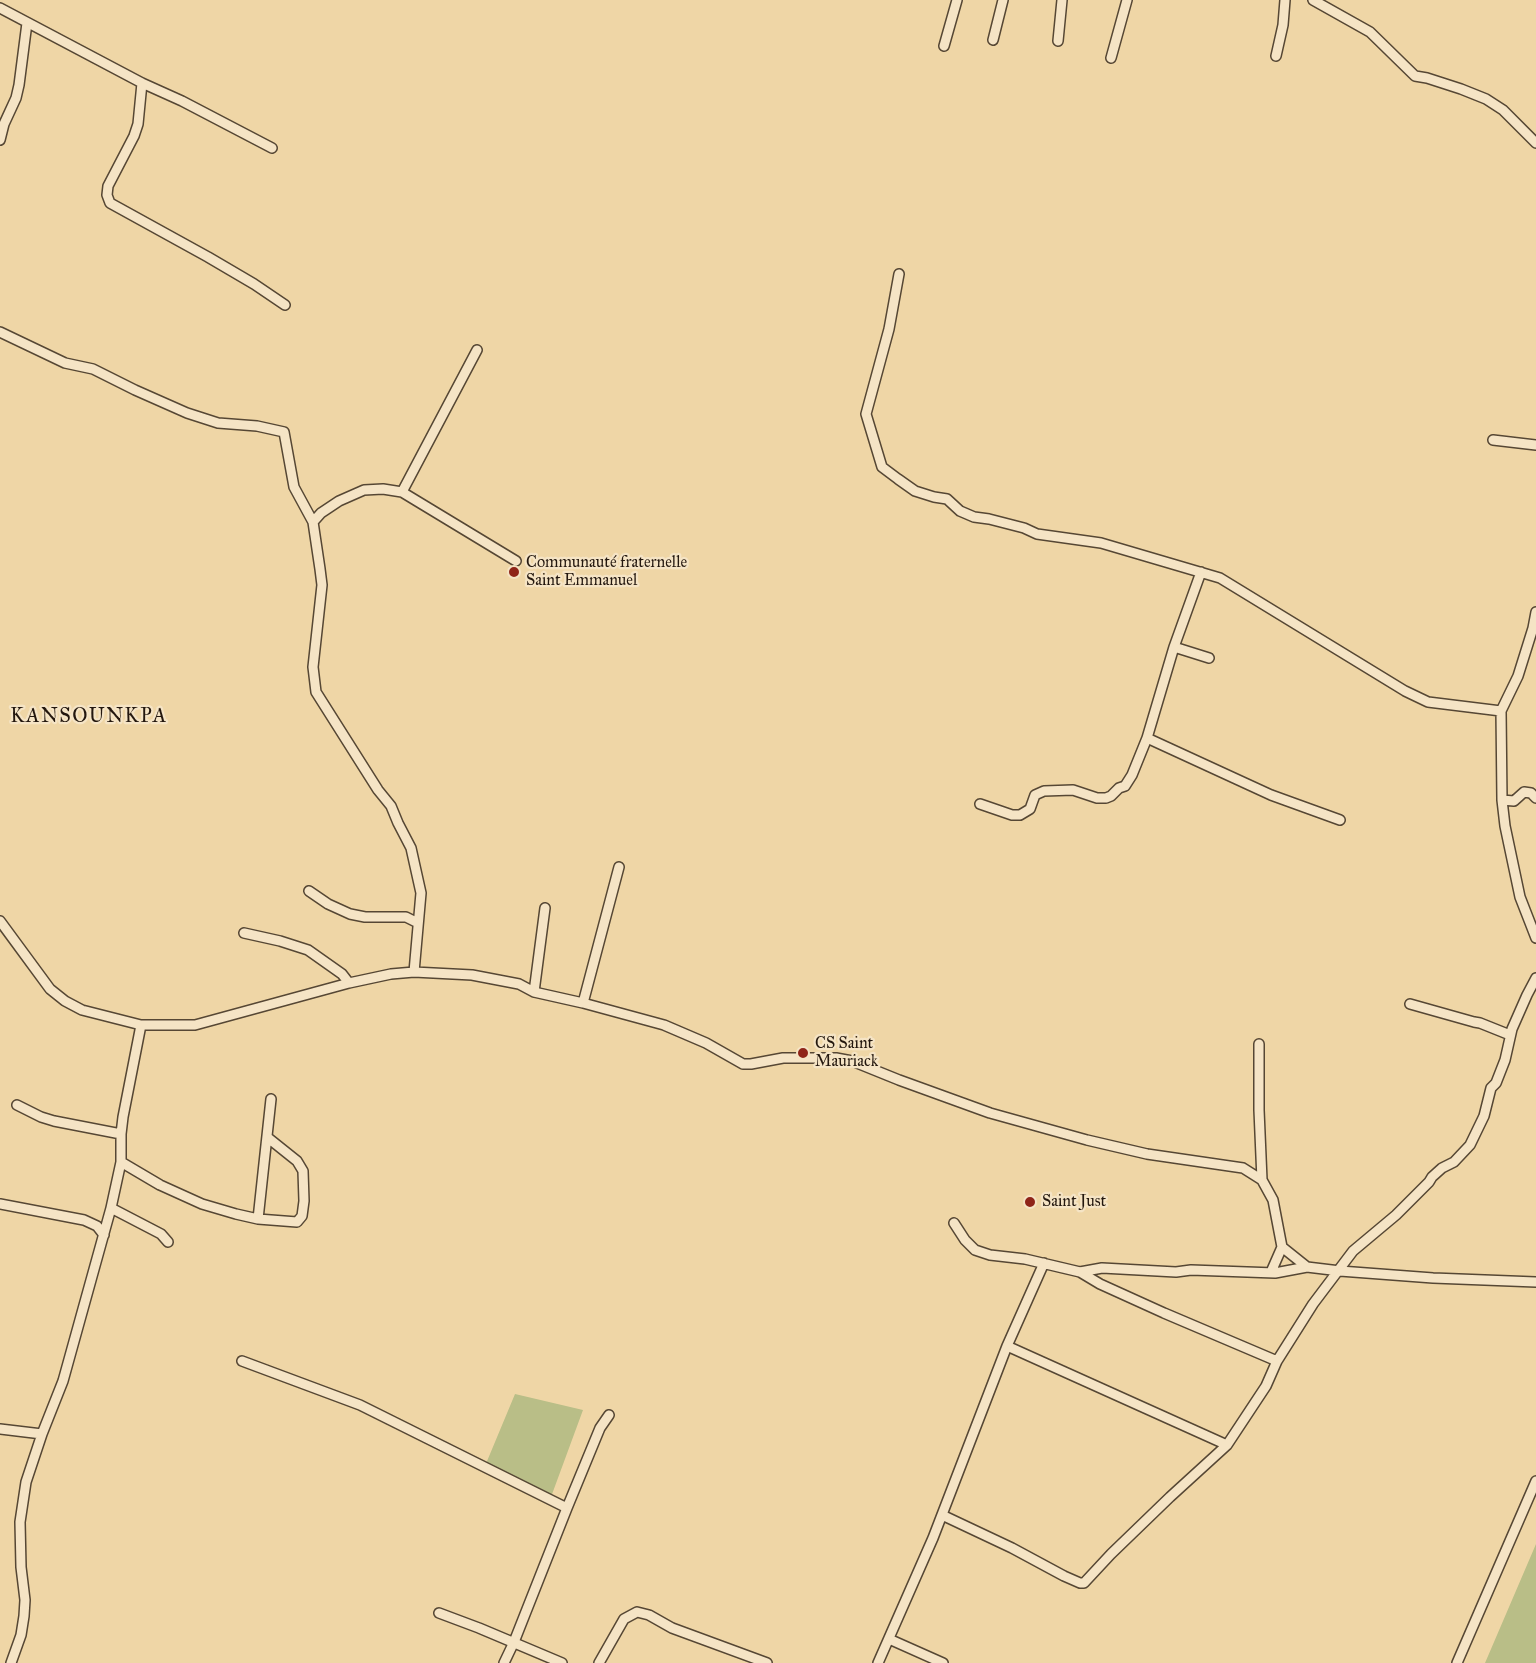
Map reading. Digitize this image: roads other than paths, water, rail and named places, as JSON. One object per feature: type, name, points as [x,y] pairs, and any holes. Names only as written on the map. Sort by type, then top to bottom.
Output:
[{"type":"street","points":[[944,46],[957,0]]},
{"type":"street","points":[[993,40],[1003,0]]},
{"type":"street","points":[[1058,41],[1062,0]]},
{"type":"street","points":[[1111,58],[1127,0]]},
{"type":"street","points":[[1276,56],[1283,25],[1285,0]]},
{"type":"street","points":[[1313,0],[1370,32],[1415,76],[1461,88],[1486,99],[1503,110],[1536,143]]},
{"type":"street","points":[[0,8],[272,148]]},
{"type":"street","points":[[0,140],[19,85],[27,23]]},
{"type":"street","points":[[142,83],[138,124],[108,186],[107,195],[110,203],[217,262],[285,305]]},
{"type":"street","points":[[899,274],[889,329],[866,414],[882,467],[915,491],[947,499],[960,511],[974,517],[1004,522],[1036,534],[1101,543],[1220,578],[1405,691],[1428,702],[1501,711]]},
{"type":"street","points":[[0,332],[65,363],[93,369],[187,413],[218,423],[257,426],[284,432],[294,487],[314,522],[321,585],[313,667],[316,692],[378,790],[392,806],[411,848],[421,893],[414,972]]},
{"type":"street","points":[[402,492],[477,350]]},
{"type":"street","points":[[1493,440],[1536,445]]},
{"type":"street","points":[[314,522],[321,513],[339,501],[364,490],[382,489],[402,492],[516,561]]},
{"type":"street","points":[[980,804],[1020,815],[1030,808],[1035,795],[1044,791],[1073,790],[1097,798],[1111,796],[1129,782],[1147,738],[1174,647],[1201,572]]},
{"type":"street","points":[[1536,612],[1518,676],[1501,711],[1502,800],[1505,826],[1520,897],[1536,938]]},
{"type":"street","points":[[1174,647],[1209,658]]},
{"type":"street","points":[[1147,738],[1271,795],[1340,820]]},
{"type":"street","points":[[1502,800],[1514,801],[1524,792],[1536,798]]},
{"type":"street","points":[[583,1003],[619,867]]},
{"type":"street","points":[[309,891],[328,904],[350,914],[365,917],[406,916],[418,923]]},
{"type":"street","points":[[534,992],[545,908]]},
{"type":"street","points":[[0,921],[50,989],[82,1010],[141,1025],[195,1025],[349,983],[391,974],[414,972],[472,975],[519,984],[534,992],[664,1025],[706,1043],[743,1064],[783,1058],[836,1058],[852,1061],[990,1113],[1147,1154],[1243,1168],[1262,1180]]},
{"type":"street","points":[[244,933],[308,950],[342,974],[349,983]]},
{"type":"street","points":[[942,1515],[1064,1576],[1084,1583],[1170,1497],[1227,1445],[1266,1386],[1277,1360],[1313,1304],[1353,1251],[1396,1215],[1442,1168],[1454,1162],[1470,1145],[1484,1116],[1491,1088],[1496,1083],[1505,1060],[1510,1035],[1536,978]]},
{"type":"street","points":[[1410,1004],[1480,1023],[1510,1035]]},
{"type":"street","points":[[11,1663],[21,1635],[24,1608],[20,1522],[26,1482],[63,1381],[111,1208],[121,1162],[120,1134],[141,1025]]},
{"type":"street","points":[[1259,1044],[1262,1180],[1273,1200],[1282,1247],[1271,1272]]},
{"type":"street","points":[[258,1219],[271,1099]]},
{"type":"street","points":[[17,1105],[54,1121],[120,1134]]},
{"type":"street","points":[[121,1162],[160,1185],[202,1204],[236,1215],[297,1222],[302,1216],[304,1201],[301,1165],[267,1137]]},
{"type":"street","points":[[0,1204],[84,1220],[97,1226],[104,1235]]},
{"type":"street","points":[[111,1208],[161,1234],[168,1242]]},
{"type":"street","points":[[954,1223],[975,1250],[1080,1272],[1100,1284],[1164,1313],[1277,1360]]},
{"type":"street","points":[[1282,1247],[1307,1267]]},
{"type":"street","points":[[878,1663],[942,1515],[1008,1346],[1044,1263]]},
{"type":"street","points":[[1080,1272],[1102,1268],[1176,1272],[1191,1270],[1275,1273],[1307,1267],[1433,1278],[1536,1282]]},
{"type":"street","points":[[1008,1346],[1227,1445]]},
{"type":"street","points":[[242,1361],[360,1405],[567,1508]]},
{"type":"street","points":[[504,1663],[600,1428],[609,1415]]},
{"type":"street","points":[[0,1429],[42,1434]]},
{"type":"street","points":[[1457,1663],[1536,1481]]},
{"type":"street","points":[[599,1663],[624,1620],[637,1612],[649,1615],[672,1628],[767,1663]]},
{"type":"street","points":[[439,1613],[562,1663]]},
{"type":"street","points":[[889,1639],[943,1663]]},
{"type":"place","name":"Communauté fraternelle Saint Emmanuel","points":[[514,572]]},
{"type":"place","name":"CS Saint Mauriack","points":[[803,1053]]},
{"type":"place","name":"Saint Just","points":[[1030,1202]]},
{"type":"district","name":"KANSOUNKPA","points":[[89,717]]}]
